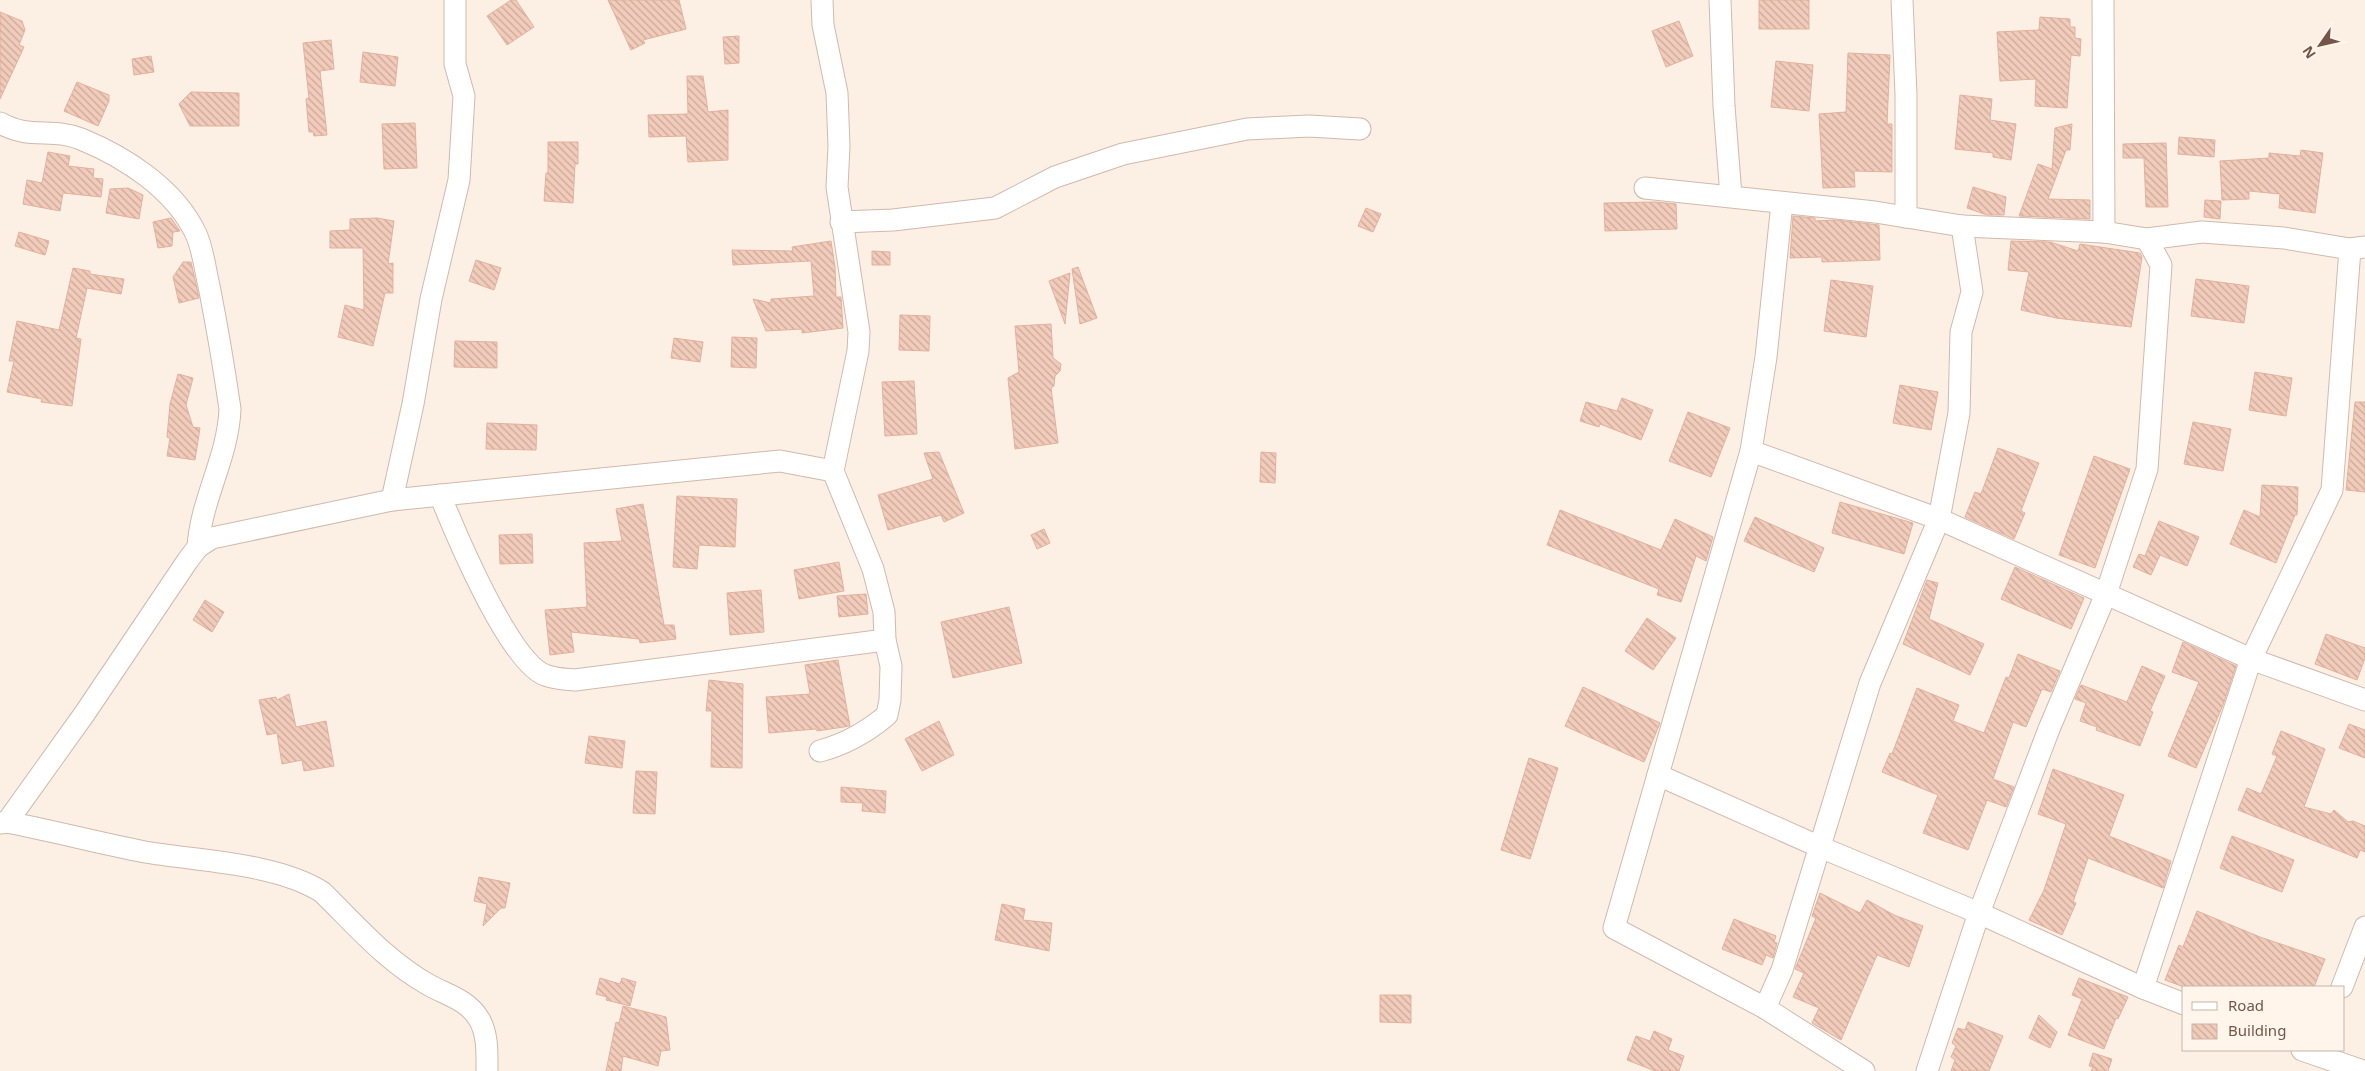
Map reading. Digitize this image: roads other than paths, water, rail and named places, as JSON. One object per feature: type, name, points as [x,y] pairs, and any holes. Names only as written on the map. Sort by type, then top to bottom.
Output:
[{"type":"street","points":[[392,500],[413,404],[433,289],[459,180],[464,96],[455,64],[455,0]]},
{"type":"street","points":[[820,751],[841,746],[873,727],[888,714],[891,666],[885,640],[884,612],[873,569],[833,471],[858,351],[859,332],[837,187],[839,146],[837,93],[824,25],[822,0]]},
{"type":"street","points":[[1720,0],[1724,106],[1731,196]]},
{"type":"street","points":[[1902,0],[1906,94],[1906,217]]},
{"type":"street","points":[[2103,0],[2104,232]]},
{"type":"street","points":[[0,123],[22,133],[60,134],[80,138],[117,157],[154,181],[182,212],[196,234],[213,310],[230,409],[230,424],[217,476],[202,512],[198,547]]},
{"type":"street","points":[[841,222],[893,220],[995,208],[1055,177],[1123,154],[1239,130],[1309,126],[1360,129]]},
{"type":"street","points":[[1645,188],[1782,202],[1906,217],[1962,226],[2104,232],[2147,239],[2202,232],[2284,238],[2357,248],[2332,490],[2251,659],[2143,988]]},
{"type":"street","points":[[1782,202],[1766,357],[1751,451],[1614,928],[1765,1008],[1864,1071]]},
{"type":"street","points":[[1765,1008],[1782,970],[1870,683],[1939,519],[1959,413],[1962,332],[1972,292],[1962,226]]},
{"type":"street","points":[[1927,1071],[1980,913],[2049,729],[2106,594],[2147,469],[2161,265],[2147,239]]},
{"type":"street","points":[[1751,451],[1939,519],[2251,659],[2365,700]]},
{"type":"street","points":[[487,1071],[484,1030],[479,1018],[469,1006],[408,972],[382,952],[322,892],[312,886],[268,872],[145,852],[3,823],[85,713],[198,547],[222,534],[392,500],[440,495],[780,461],[833,471]]},
{"type":"street","points":[[440,495],[485,598],[518,651],[544,675],[575,680],[885,640]]},
{"type":"street","points":[[1658,775],[1820,847],[1980,913],[2143,988],[2182,1003]]},
{"type":"street","points":[[2342,986],[2365,928]]},
{"type":"street","points":[[2311,1056],[2363,1071]]}]
